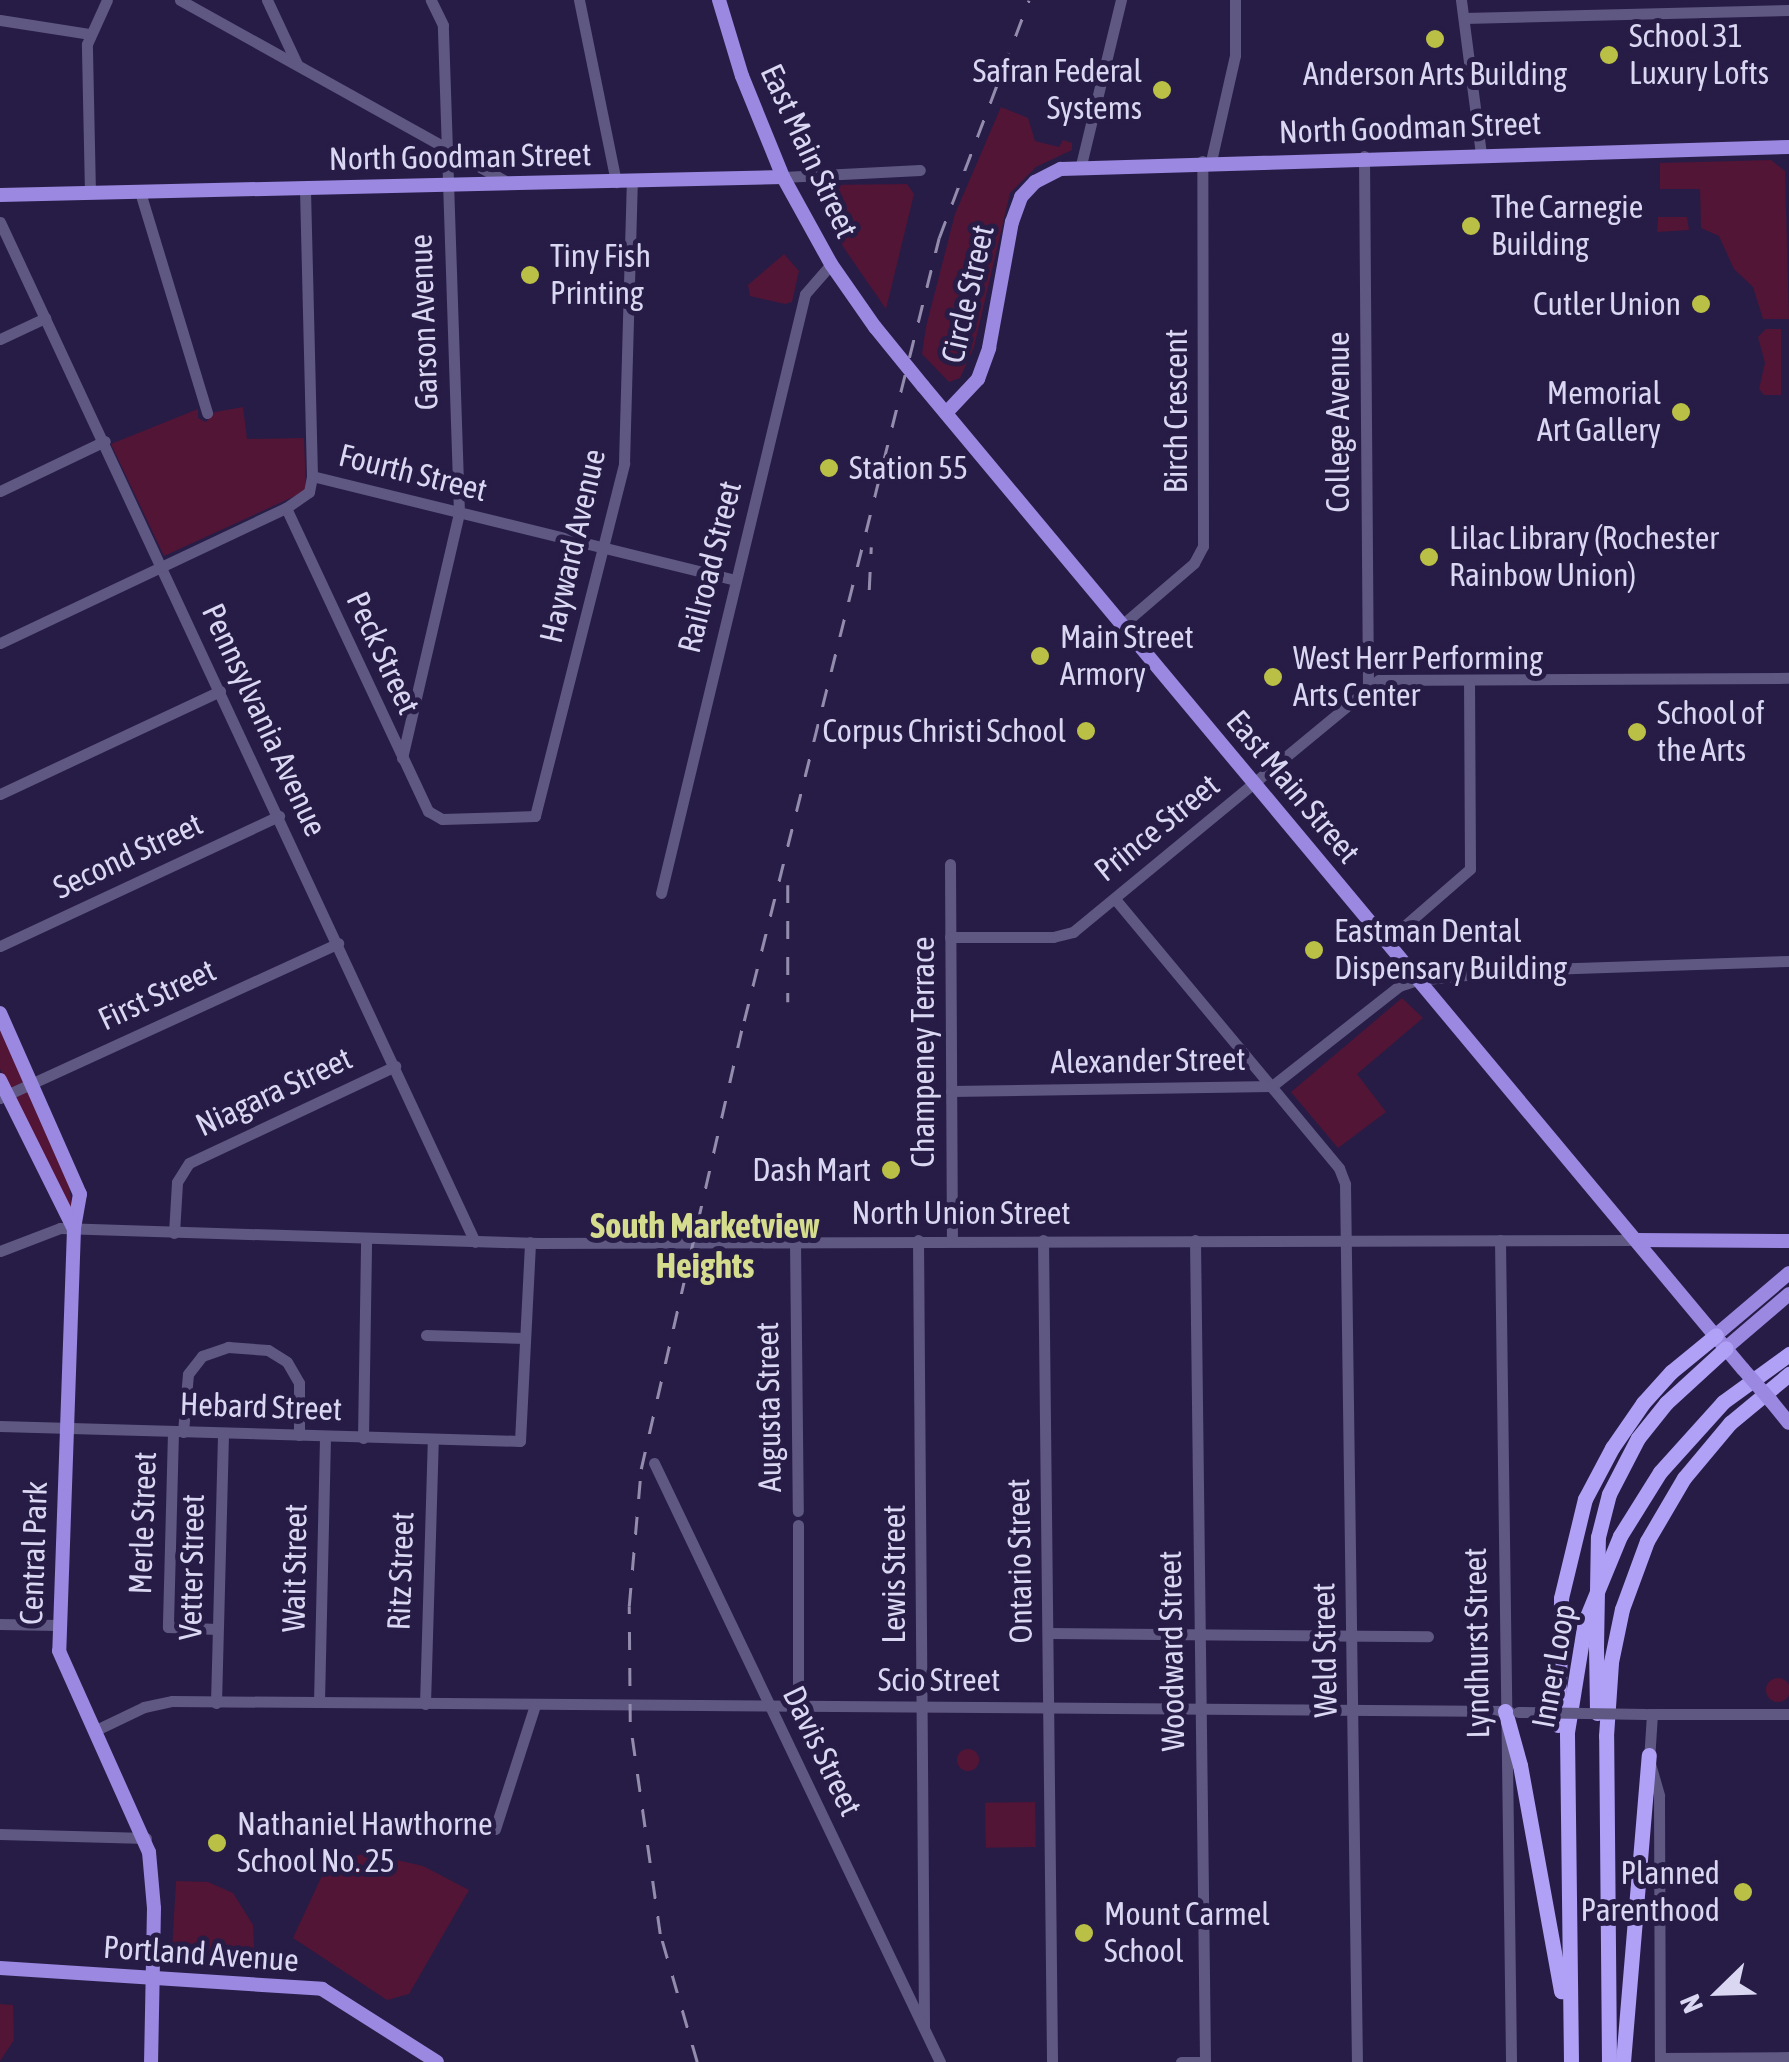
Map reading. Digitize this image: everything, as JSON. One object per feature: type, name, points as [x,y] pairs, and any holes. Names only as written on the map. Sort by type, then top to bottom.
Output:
[{"type":"highway","points":[[1606,1847],[1596,1646],[1598,1538],[1609,1494],[1638,1438],[1721,1342]]},
{"type":"highway","points":[[1568,1899],[1558,1640],[1572,1541],[1594,1480],[1622,1432],[1665,1378],[1721,1342]]},
{"type":"highway","name":"Inner Loop","points":[[1571,2062],[1570,1695],[1585,1622],[1604,1569],[1639,1503],[1682,1444],[1722,1402],[1789,1354]]},
{"type":"highway","name":"Inner Loop","points":[[1610,2062],[1606,1847],[1609,1680],[1618,1626],[1633,1574],[1656,1524],[1695,1462],[1730,1423],[1789,1374]]},
{"type":"highway","points":[[1512,1712],[1550,1917],[1571,2062]]},
{"type":"highway","points":[[1623,2062],[1649,1754]]},
{"type":"main road","name":"East Main Street","points":[[719,0],[742,76],[783,177],[831,264],[875,328],[1789,1423]]},
{"type":"main road","name":"North Goodman Street","points":[[1035,182],[1081,165],[1789,146]]},
{"type":"main road","name":"North Goodman Street","points":[[0,195],[783,177]]},
{"type":"main road","name":"Circle Street","points":[[946,413],[978,380],[989,348],[1014,217],[1021,198],[1035,182]]},
{"type":"main road","name":"Central Park","points":[[0,1013],[80,1194],[74,1229],[58,1625],[62,1662],[146,1838],[154,1882],[151,2062]]},
{"type":"main road","name":"Central Park","points":[[0,1080],[4,1096],[74,1229]]},
{"type":"main road","name":"North Union Street","points":[[1636,1240],[1789,1241]]},
{"type":"main road","points":[[1721,1342],[1789,1273]]},
{"type":"main road","points":[[1721,1342],[1789,1294]]},
{"type":"main road","name":"Portland Avenue","points":[[0,1968],[322,1989],[437,2062]]},
{"type":"street","points":[[90,193],[89,34],[107,0]]},
{"type":"street","points":[[180,0],[509,183]]},
{"type":"street","points":[[267,0],[297,64]]},
{"type":"street","name":"Garson Avenue","points":[[402,758],[459,513],[442,25],[431,0]]},
{"type":"street","name":"Hayward Avenue","points":[[435,817],[528,819],[537,814],[625,456],[624,182],[579,0]]},
{"type":"street","points":[[1081,165],[1122,0]]},
{"type":"street","name":"Birch Crescent","points":[[1122,625],[1198,558],[1204,537],[1206,161],[1235,55],[1235,0]]},
{"type":"street","points":[[1461,0],[1481,154]]},
{"type":"street","points":[[1464,18],[1789,10]]},
{"type":"street","points":[[0,20],[89,34]]},
{"type":"street","name":"College Avenue","points":[[1364,156],[1368,687]]},
{"type":"street","name":"North Goodman Street","points":[[783,177],[920,170]]},
{"type":"street","points":[[305,187],[312,476]]},
{"type":"street","points":[[140,192],[206,413]]},
{"type":"street","name":"Pennsylvania Avenue","points":[[0,222],[475,1242]]},
{"type":"street","name":"Railroad Street","points":[[661,892],[804,294],[831,264]]},
{"type":"street","points":[[0,339],[45,318]]},
{"type":"street","points":[[0,491],[105,442]]},
{"type":"street","name":"Fourth Street","points":[[0,643],[286,508],[304,498],[312,476],[734,580]]},
{"type":"street","name":"Peck Street","points":[[286,508],[402,758],[435,817]]},
{"type":"street","points":[[1368,687],[1378,680],[1789,678]]},
{"type":"street","points":[[1386,942],[1470,869],[1469,680]]},
{"type":"street","name":"Prince Street","points":[[950,937],[1068,935],[1368,687]]},
{"type":"street","points":[[0,794],[220,691]]},
{"type":"street","name":"Second Street","points":[[0,946],[279,816]]},
{"type":"street","name":"Champeney Terrace","points":[[950,864],[952,1240]]},
{"type":"street","name":"Weld Street","points":[[1114,898],[1344,1177],[1348,1238],[1357,2062]]},
{"type":"street","name":"First Street","points":[[4,1096],[338,943]]},
{"type":"street","name":"Alexander Street","points":[[952,1091],[1272,1086],[1399,986],[1417,980],[1534,969],[1789,961]]},
{"type":"street","name":"Niagara Street","points":[[174,1233],[177,1182],[189,1163],[396,1066]]},
{"type":"street","points":[[0,1251],[48,1230],[74,1229]]},
{"type":"street","name":"North Union Street","points":[[74,1229],[475,1242],[1636,1240]]},
{"type":"street","points":[[363,1438],[366,1238]]},
{"type":"street","name":"Lewis Street","points":[[918,1240],[924,2027]]},
{"type":"street","name":"Ontario Street","points":[[1044,1240],[1052,2062]]},
{"type":"street","name":"Woodward Street","points":[[1195,1240],[1205,2062]]},
{"type":"street","name":"Lyndhurst Street","points":[[1500,1240],[1512,1712],[1512,2062]]},
{"type":"street","points":[[426,1335],[525,1338],[530,1242]]},
{"type":"street","name":"Augusta Street","points":[[795,1242],[798,1707]]},
{"type":"street","name":"Hebard Street","points":[[0,1426],[520,1441],[525,1338]]},
{"type":"street","points":[[178,1432],[188,1374],[202,1356],[228,1347],[268,1350],[288,1362],[298,1382],[300,1435]]},
{"type":"street","name":"Merle Street","points":[[178,1432],[168,1627],[217,1629]]},
{"type":"street","name":"Vetter Street","points":[[216,1702],[222,1433]]},
{"type":"street","name":"Wait Street","points":[[318,1702],[326,1436]]},
{"type":"street","name":"Ritz Street","points":[[425,1704],[433,1440]]},
{"type":"street","name":"Davis Street","points":[[654,1463],[940,2062]]},
{"type":"street","points":[[0,1624],[58,1625]]},
{"type":"street","points":[[1049,1633],[1428,1636]]},
{"type":"street","name":"Scio Street","points":[[94,1731],[159,1702],[1789,1714]]},
{"type":"street","points":[[495,1830],[535,1705]]},
{"type":"street","points":[[1649,1714],[1649,1754],[1659,1796],[1660,2060],[1789,2057]]},
{"type":"street","points":[[0,1834],[146,1838]]},
{"type":"street","points":[[1181,2062],[1205,2062]]},
{"type":"shaded area","points":[[1001,107],[1028,118],[1035,141],[1059,147],[1063,140],[1072,143],[1072,150],[1036,167],[1010,193],[974,347],[960,378],[949,382],[922,354],[926,327],[955,214]]},
{"type":"shaded area","points":[[1771,160],[1785,171],[1789,319],[1763,319],[1753,287],[1734,269],[1719,236],[1701,228],[1700,189],[1660,189],[1660,163]]},
{"type":"shaded area","points":[[907,184],[914,194],[886,309],[844,248],[815,193],[823,185]]},
{"type":"shaded area","points":[[1658,217],[1687,217],[1689,230],[1657,232]]},
{"type":"shaded area","points":[[784,254],[799,271],[792,302],[750,296],[748,285]]},
{"type":"shaded area","points":[[1766,329],[1781,329],[1781,395],[1764,395],[1759,389],[1765,363],[1758,337]]},
{"type":"shaded area","points":[[243,407],[247,439],[304,438],[306,491],[164,556],[111,444],[198,409],[198,418],[206,422],[215,412]]},
{"type":"shaded area","points":[[1402,998],[1423,1018],[1357,1074],[1386,1112],[1338,1148],[1291,1092]]},
{"type":"shaded area","points":[[0,1025],[67,1168],[72,1209],[65,1208],[0,1069]]},
{"type":"shaded area","points":[[1778,1678],[1787,1681],[1787,1699],[1778,1702],[1769,1699],[1766,1690],[1769,1681]]},
{"type":"shaded area","points":[[968,1749],[976,1752],[976,1768],[968,1771],[960,1768],[957,1760],[960,1752]]},
{"type":"shaded area","points":[[1035,1802],[1036,1847],[986,1848],[985,1803]]},
{"type":"shaded area","points":[[366,1853],[423,1866],[469,1890],[409,1994],[387,2000],[293,1938],[327,1865]]},
{"type":"shaded area","points":[[176,1881],[208,1882],[233,1893],[253,1925],[255,1965],[184,1966],[172,1952]]},
{"type":"shaded area","points":[[0,2004],[13,2005],[14,2040],[0,2061]]},
{"type":"railway","points":[[697,2062],[660,1934],[630,1722],[629,1606],[641,1469],[744,1021],[939,238],[1029,0]]},
{"type":"railway","points":[[869,590],[871,547]]},
{"type":"railway","points":[[788,885],[788,1002]]},
{"type":"place","name":"Anderson Arts Building","points":[[1435,39]]},
{"type":"place","name":"School 31 Luxury Lofts","points":[[1609,55]]},
{"type":"place","name":"Safran Federal Systems","points":[[1162,90]]},
{"type":"place","name":"The Carnegie Building","points":[[1471,226]]},
{"type":"place","name":"Tiny Fish Printing","points":[[530,275]]},
{"type":"place","name":"Cutler Union","points":[[1701,304]]},
{"type":"place","name":"Memorial Art Gallery","points":[[1681,412]]},
{"type":"place","name":"Station 55","points":[[829,468]]},
{"type":"place","name":"Lilac Library (Rochester Rainbow Union)","points":[[1429,557]]},
{"type":"place","name":"Main Street Armory","points":[[1040,656]]},
{"type":"place","name":"West Herr Performing Arts Center","points":[[1273,677]]},
{"type":"place","name":"Corpus Christi School","points":[[1086,731]]},
{"type":"place","name":"School of the Arts","points":[[1637,732]]},
{"type":"place","name":"Eastman Dental Dispensary Building","points":[[1314,950]]},
{"type":"place","name":"Dash Mart","points":[[891,1170]]},
{"type":"place","name":"Nathaniel Hawthorne School No. 25","points":[[217,1843]]},
{"type":"place","name":"Planned Parenthood","points":[[1743,1892]]},
{"type":"place","name":"Mount Carmel School","points":[[1084,1933]]},
{"type":"district","name":"South Marketview Heights","points":[[705,1245]]}]
